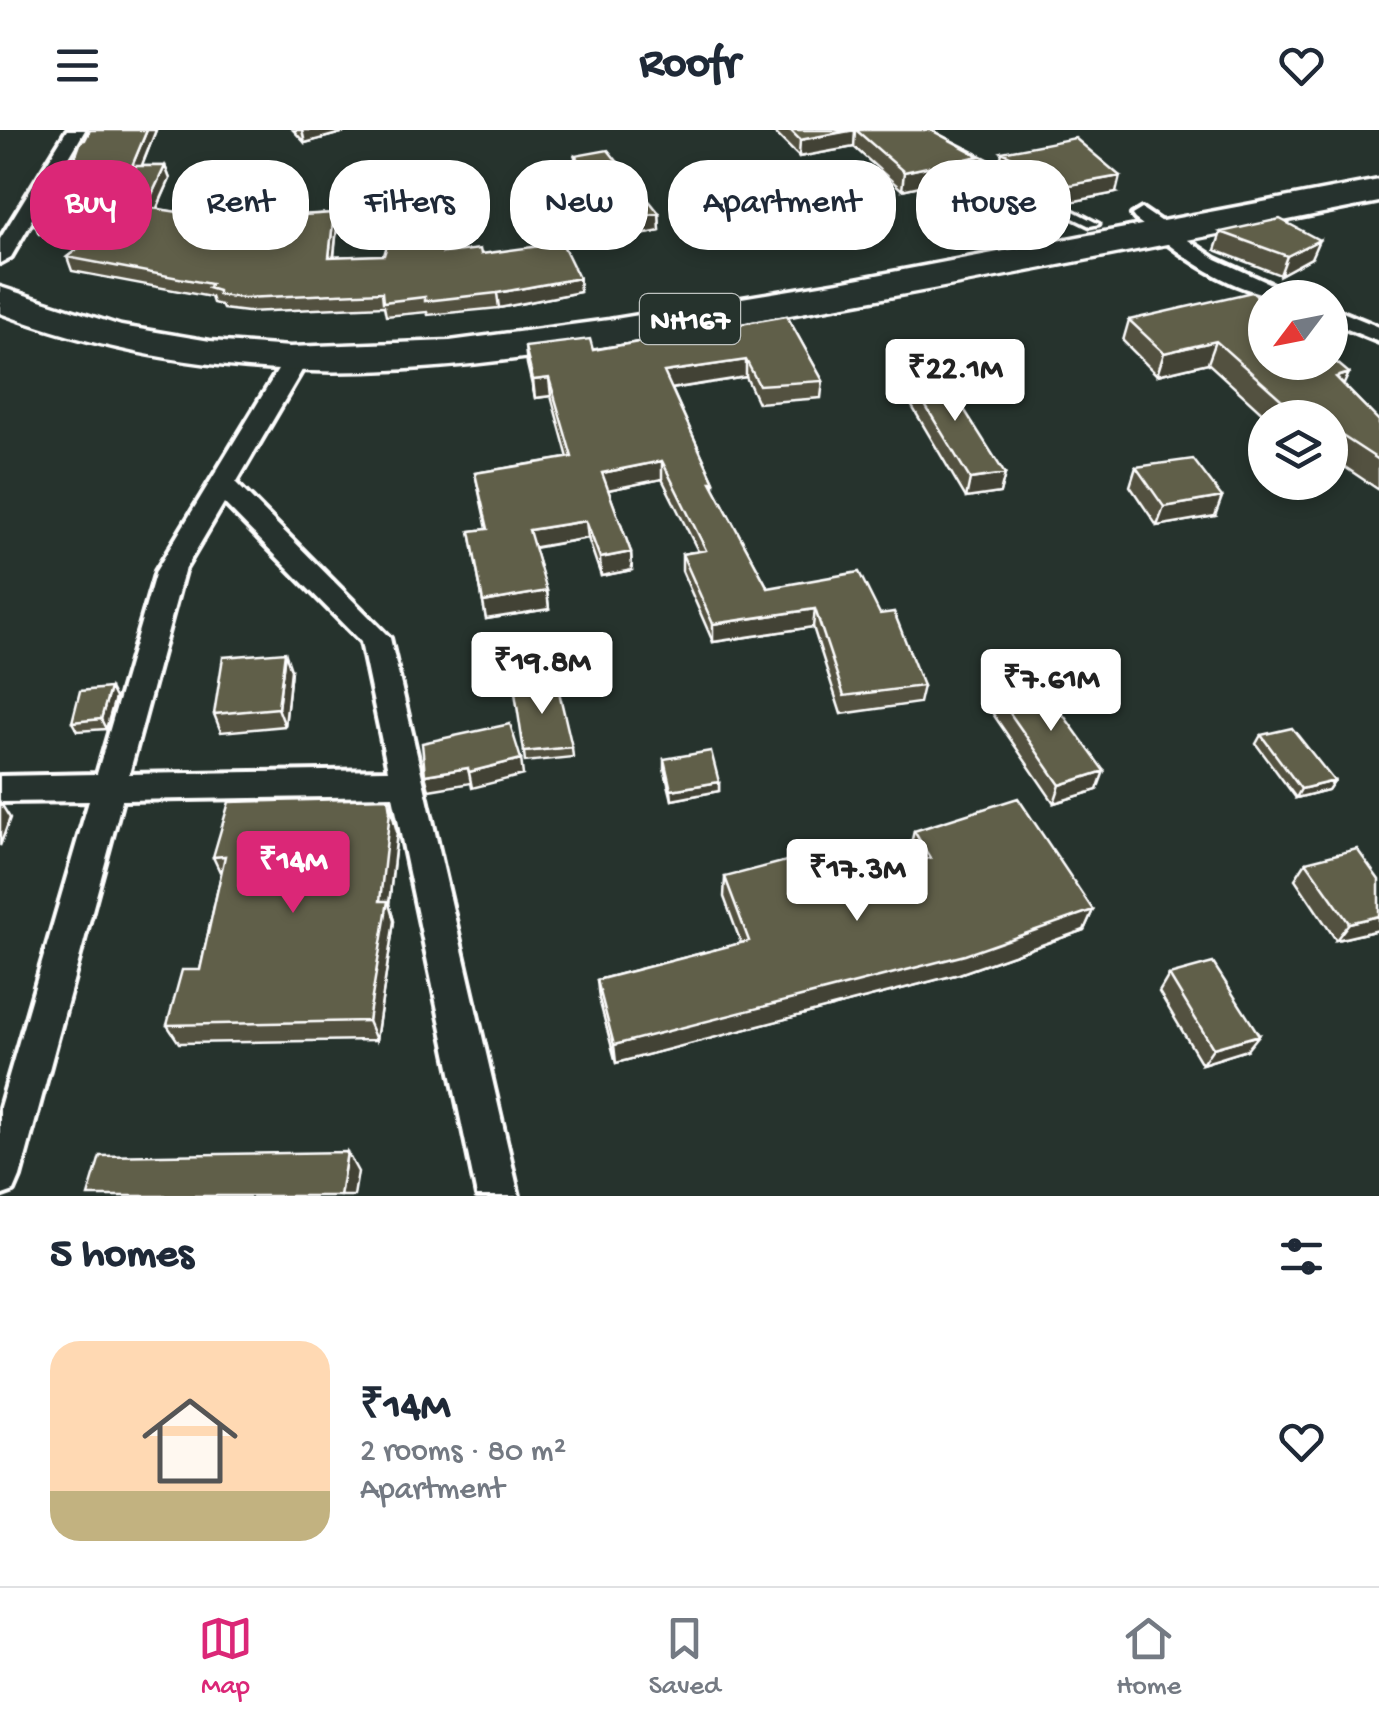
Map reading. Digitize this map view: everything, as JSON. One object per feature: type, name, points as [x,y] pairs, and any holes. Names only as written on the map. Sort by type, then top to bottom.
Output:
[{"type":"highway","name":"NH167","points":[[0,299],[128,341],[296,360],[406,360],[538,345],[813,298],[1379,170]]},
{"type":"highway","name":"NH167","points":[[0,272],[95,303],[208,327],[344,337],[409,336],[528,323],[1094,224],[1152,224],[1379,191]]},
{"type":"street","points":[[0,256],[76,130]]},
{"type":"street","points":[[1152,224],[1208,264],[1248,281]]},
{"type":"street","points":[[1348,321],[1379,334]]},
{"type":"street","points":[[0,1177],[170,572],[296,360]]},
{"type":"street","points":[[220,483],[375,638],[498,1196]]},
{"type":"street","points":[[0,789],[407,783]]},
{"type":"lane","points":[[1071,213],[1094,224]]},
{"type":"building","points":[[90,130],[147,130],[134,160],[74,160],[81,141]]},
{"type":"building","points":[[790,130],[852,130],[800,140]]},
{"type":"building","points":[[856,130],[931,130],[979,156],[916,160],[916,169],[904,172],[896,160],[890,160]]},
{"type":"building","points":[[1075,138],[1120,176],[1071,185],[1071,160],[1018,160],[1002,152]]},
{"type":"building","points":[[608,150],[616,160],[578,160],[575,156]]},
{"type":"building","points":[[152,166],[165,166],[152,194]]},
{"type":"building","points":[[648,199],[659,213],[648,215]]},
{"type":"building","points":[[152,208],[172,211],[172,250],[309,250],[309,215],[329,213],[329,257],[384,255],[386,250],[480,250],[481,254],[565,250],[579,278],[425,301],[425,297],[383,302],[382,292],[243,298],[218,295],[218,291],[208,288],[211,284],[67,257],[76,250],[152,250]]},
{"type":"building","points":[[1280,219],[1319,240],[1287,256],[1221,232]]},
{"type":"building","points":[[1248,293],[1248,370],[1216,341],[1164,353],[1129,320]]},
{"type":"building","points":[[787,316],[823,381],[759,385],[746,360],[664,372],[711,482],[768,588],[859,572],[880,614],[894,612],[923,686],[844,696],[815,609],[713,624],[682,554],[706,550],[662,461],[602,473],[631,552],[600,558],[586,521],[529,530],[547,591],[483,602],[470,531],[488,529],[475,473],[572,457],[549,378],[533,380],[525,347],[590,339],[593,350]]},
{"type":"building","points":[[938,368],[1005,474],[970,479],[905,372]]},
{"type":"building","points":[[1260,380],[1339,380],[1379,421],[1379,460],[1348,440],[1348,400],[1282,400]]},
{"type":"building","points":[[1193,459],[1222,497],[1164,507],[1136,467]]},
{"type":"building","points":[[285,652],[278,708],[214,714],[223,657]]},
{"type":"building","points":[[556,679],[572,747],[524,752],[514,686]]},
{"type":"building","points":[[1041,684],[1104,771],[1060,785],[998,696]]},
{"type":"building","points":[[110,688],[101,719],[72,722],[80,691]]},
{"type":"building","points":[[510,724],[521,759],[469,772],[468,768],[425,775],[422,743]]},
{"type":"building","points":[[1292,728],[1334,781],[1301,789],[1261,735]]},
{"type":"building","points":[[711,751],[719,782],[671,790],[664,759]]},
{"type":"building","points":[[388,798],[390,811],[380,901],[388,901],[368,1021],[167,1025],[182,970],[200,970],[225,856],[213,857],[229,802]]},
{"type":"building","points":[[1018,798],[1093,910],[965,955],[614,1045],[597,980],[749,941],[725,877],[813,854],[825,882],[930,858],[914,831]]},
{"type":"building","points":[[1357,849],[1379,880],[1379,916],[1349,923],[1306,862]]},
{"type":"building","points":[[1213,963],[1259,1035],[1213,1048],[1169,975]]},
{"type":"building","points":[[347,1152],[340,1196],[88,1196],[100,1156]]}]
